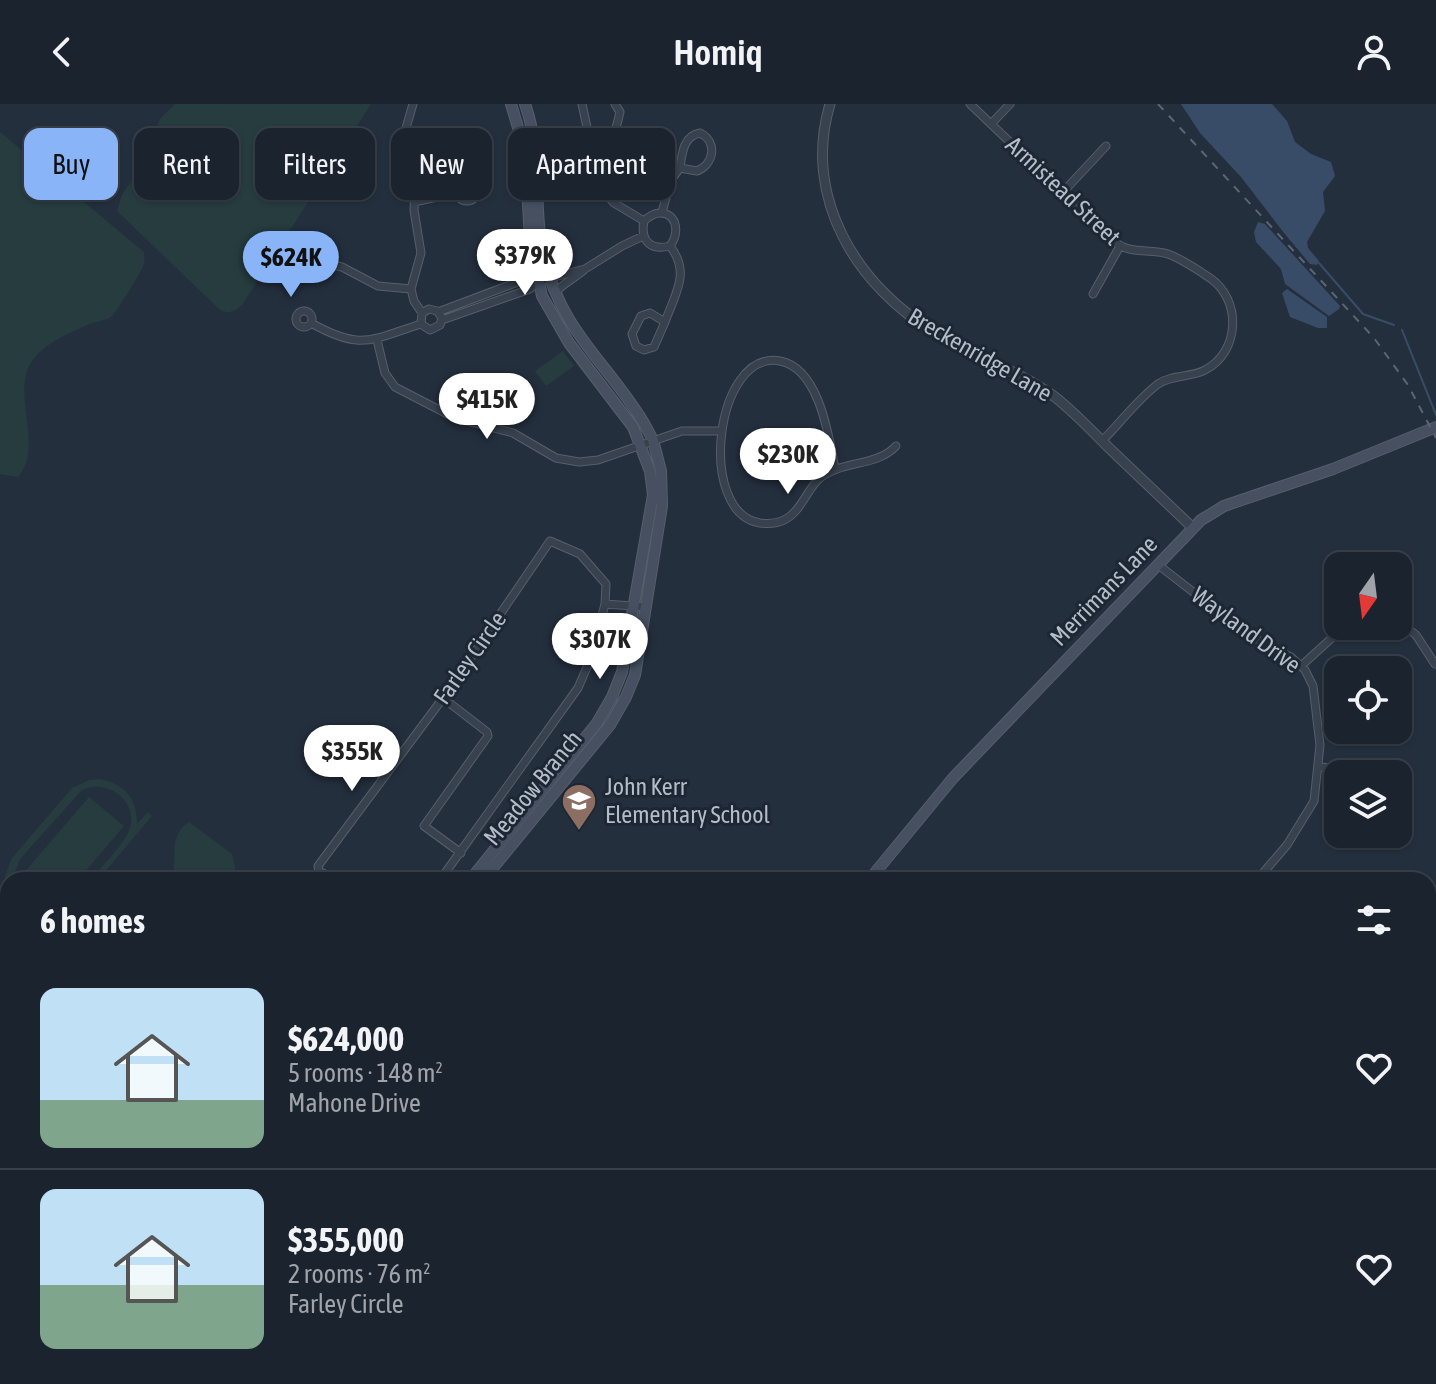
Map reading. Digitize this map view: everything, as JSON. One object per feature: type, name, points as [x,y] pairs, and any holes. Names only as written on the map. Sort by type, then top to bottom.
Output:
[{"type":"main road","points":[[511,104],[525,151],[530,240],[544,279],[555,293],[570,324],[637,411],[647,442]]},
{"type":"main road","points":[[525,104],[536,141],[544,279],[542,296],[558,327],[647,442]]},
{"type":"main road","name":"Merrimans Lane","points":[[876,872],[953,778],[1192,527],[1224,506],[1333,469],[1436,427]]},
{"type":"main road","name":"Meadow Branch","points":[[476,872],[597,723],[622,672],[653,495],[647,442]]},
{"type":"main road","name":"Meadow Branch","points":[[490,872],[610,725],[635,675],[662,506],[661,471],[647,442]]},
{"type":"street","points":[[413,104],[406,128],[416,167],[414,202],[421,259],[411,289],[422,313],[421,324],[425,329],[433,330],[440,316],[530,289],[544,279],[585,269]]},
{"type":"street","points":[[582,104],[588,128]]},
{"type":"street","points":[[615,104],[620,112],[616,128]]},
{"type":"street","name":"Breckenridge Lane","points":[[830,104],[823,158],[826,188],[843,240],[862,270],[887,298],[917,322],[1041,388],[1073,412],[1192,527]]},
{"type":"street","name":"Armistead Street","points":[[970,104],[1120,246],[1171,255],[1211,279],[1225,292],[1230,303],[1233,327],[1227,346],[1215,363],[1203,371],[1170,378],[1158,385],[1102,441]]},
{"type":"street","points":[[991,124],[1010,104]]},
{"type":"street","points":[[662,212],[671,180],[680,168],[687,140],[694,134],[705,135],[712,144],[712,155],[707,165],[697,171],[680,168]]},
{"type":"street","points":[[1063,192],[1106,146]]},
{"type":"street","points":[[414,202],[423,200]]},
{"type":"street","points":[[611,200],[644,221]]},
{"type":"street","points":[[644,221],[655,213],[670,216],[676,226],[676,236],[670,246]]},
{"type":"street","points":[[644,221],[643,236],[654,247],[670,246]]},
{"type":"street","points":[[555,293],[561,285],[585,269],[643,236]]},
{"type":"street","points":[[665,322],[654,314],[641,316],[632,334],[636,346],[644,350],[654,347],[665,322],[680,283],[682,269],[670,246]]},
{"type":"street","points":[[1093,294],[1120,246]]},
{"type":"street","points":[[333,265],[378,286],[411,289]]},
{"type":"street","points":[[422,313],[429,309],[440,316]]},
{"type":"street","points":[[311,323],[348,341],[377,340],[421,324]]},
{"type":"street","points":[[377,340],[385,373],[395,387],[455,418],[513,433],[556,458],[579,462],[598,460],[682,431],[721,431]]},
{"type":"street","points":[[835,469],[816,394],[802,375],[785,362],[763,361],[745,372],[725,413],[721,431],[728,499],[740,515],[755,522],[772,523],[790,516],[815,484],[835,469],[882,456],[896,446]]},
{"type":"street","name":"Farley Circle","points":[[321,872],[318,866],[443,698],[550,541],[580,554],[606,584],[605,604]]},
{"type":"street","name":"Wayland Drive","points":[[1157,564],[1228,619],[1301,666],[1313,686],[1317,708],[1316,792],[1310,810],[1287,845],[1264,872]]},
{"type":"street","points":[[446,872],[578,688],[591,658],[605,604],[647,607]]},
{"type":"street","points":[[1412,632],[1435,664]]},
{"type":"street","points":[[1301,666],[1330,640]]},
{"type":"street","points":[[443,698],[487,732],[485,742],[424,826],[461,853]]},
{"type":"street","points":[[1318,767],[1324,767]]},
{"type":"green space","points":[[175,104],[371,104],[356,128],[255,128],[255,200],[309,200],[242,305],[231,312],[219,309],[117,211],[122,195],[134,177],[134,200],[239,200],[239,128],[158,128],[163,116]]},
{"type":"green space","points":[[0,132],[24,152],[24,200],[82,200],[144,252],[144,264],[111,317],[62,337],[35,357],[27,370],[24,385],[29,449],[26,463],[18,477],[0,474]]},
{"type":"green space","points":[[563,351],[574,366],[546,386],[535,371]]},
{"type":"green space","points":[[89,780],[109,781],[123,789],[135,807],[137,824],[148,812],[152,816],[105,872],[97,872],[127,835],[131,813],[121,796],[103,787],[93,787],[82,790],[20,859],[15,872],[7,872],[12,858],[72,788]]},
{"type":"green space","points":[[89,797],[124,826],[85,872],[25,872]]},
{"type":"green space","points":[[189,822],[232,854],[236,872],[174,872],[176,841]]},
{"type":"water","points":[[1181,104],[1272,104],[1287,121],[1295,142],[1311,154],[1331,162],[1335,176],[1323,192],[1325,211],[1307,242],[1319,261],[1317,265],[1310,264],[1241,177],[1200,133]]},
{"type":"water","points":[[1258,222],[1265,224],[1340,306],[1339,309],[1329,316],[1285,284],[1281,269],[1256,242],[1254,232]]},
{"type":"water","points":[[1287,289],[1327,317],[1327,328],[1318,328],[1290,317],[1282,293]]},
{"type":"waterway","points":[[1319,263],[1363,314],[1394,325]]},
{"type":"waterway","points":[[1402,330],[1436,415]]},
{"type":"railway","points":[[1158,104],[1374,338],[1408,385],[1436,438]]},
{"type":"place","name":"John Kerr Elementary School","points":[[579,832]]}]
